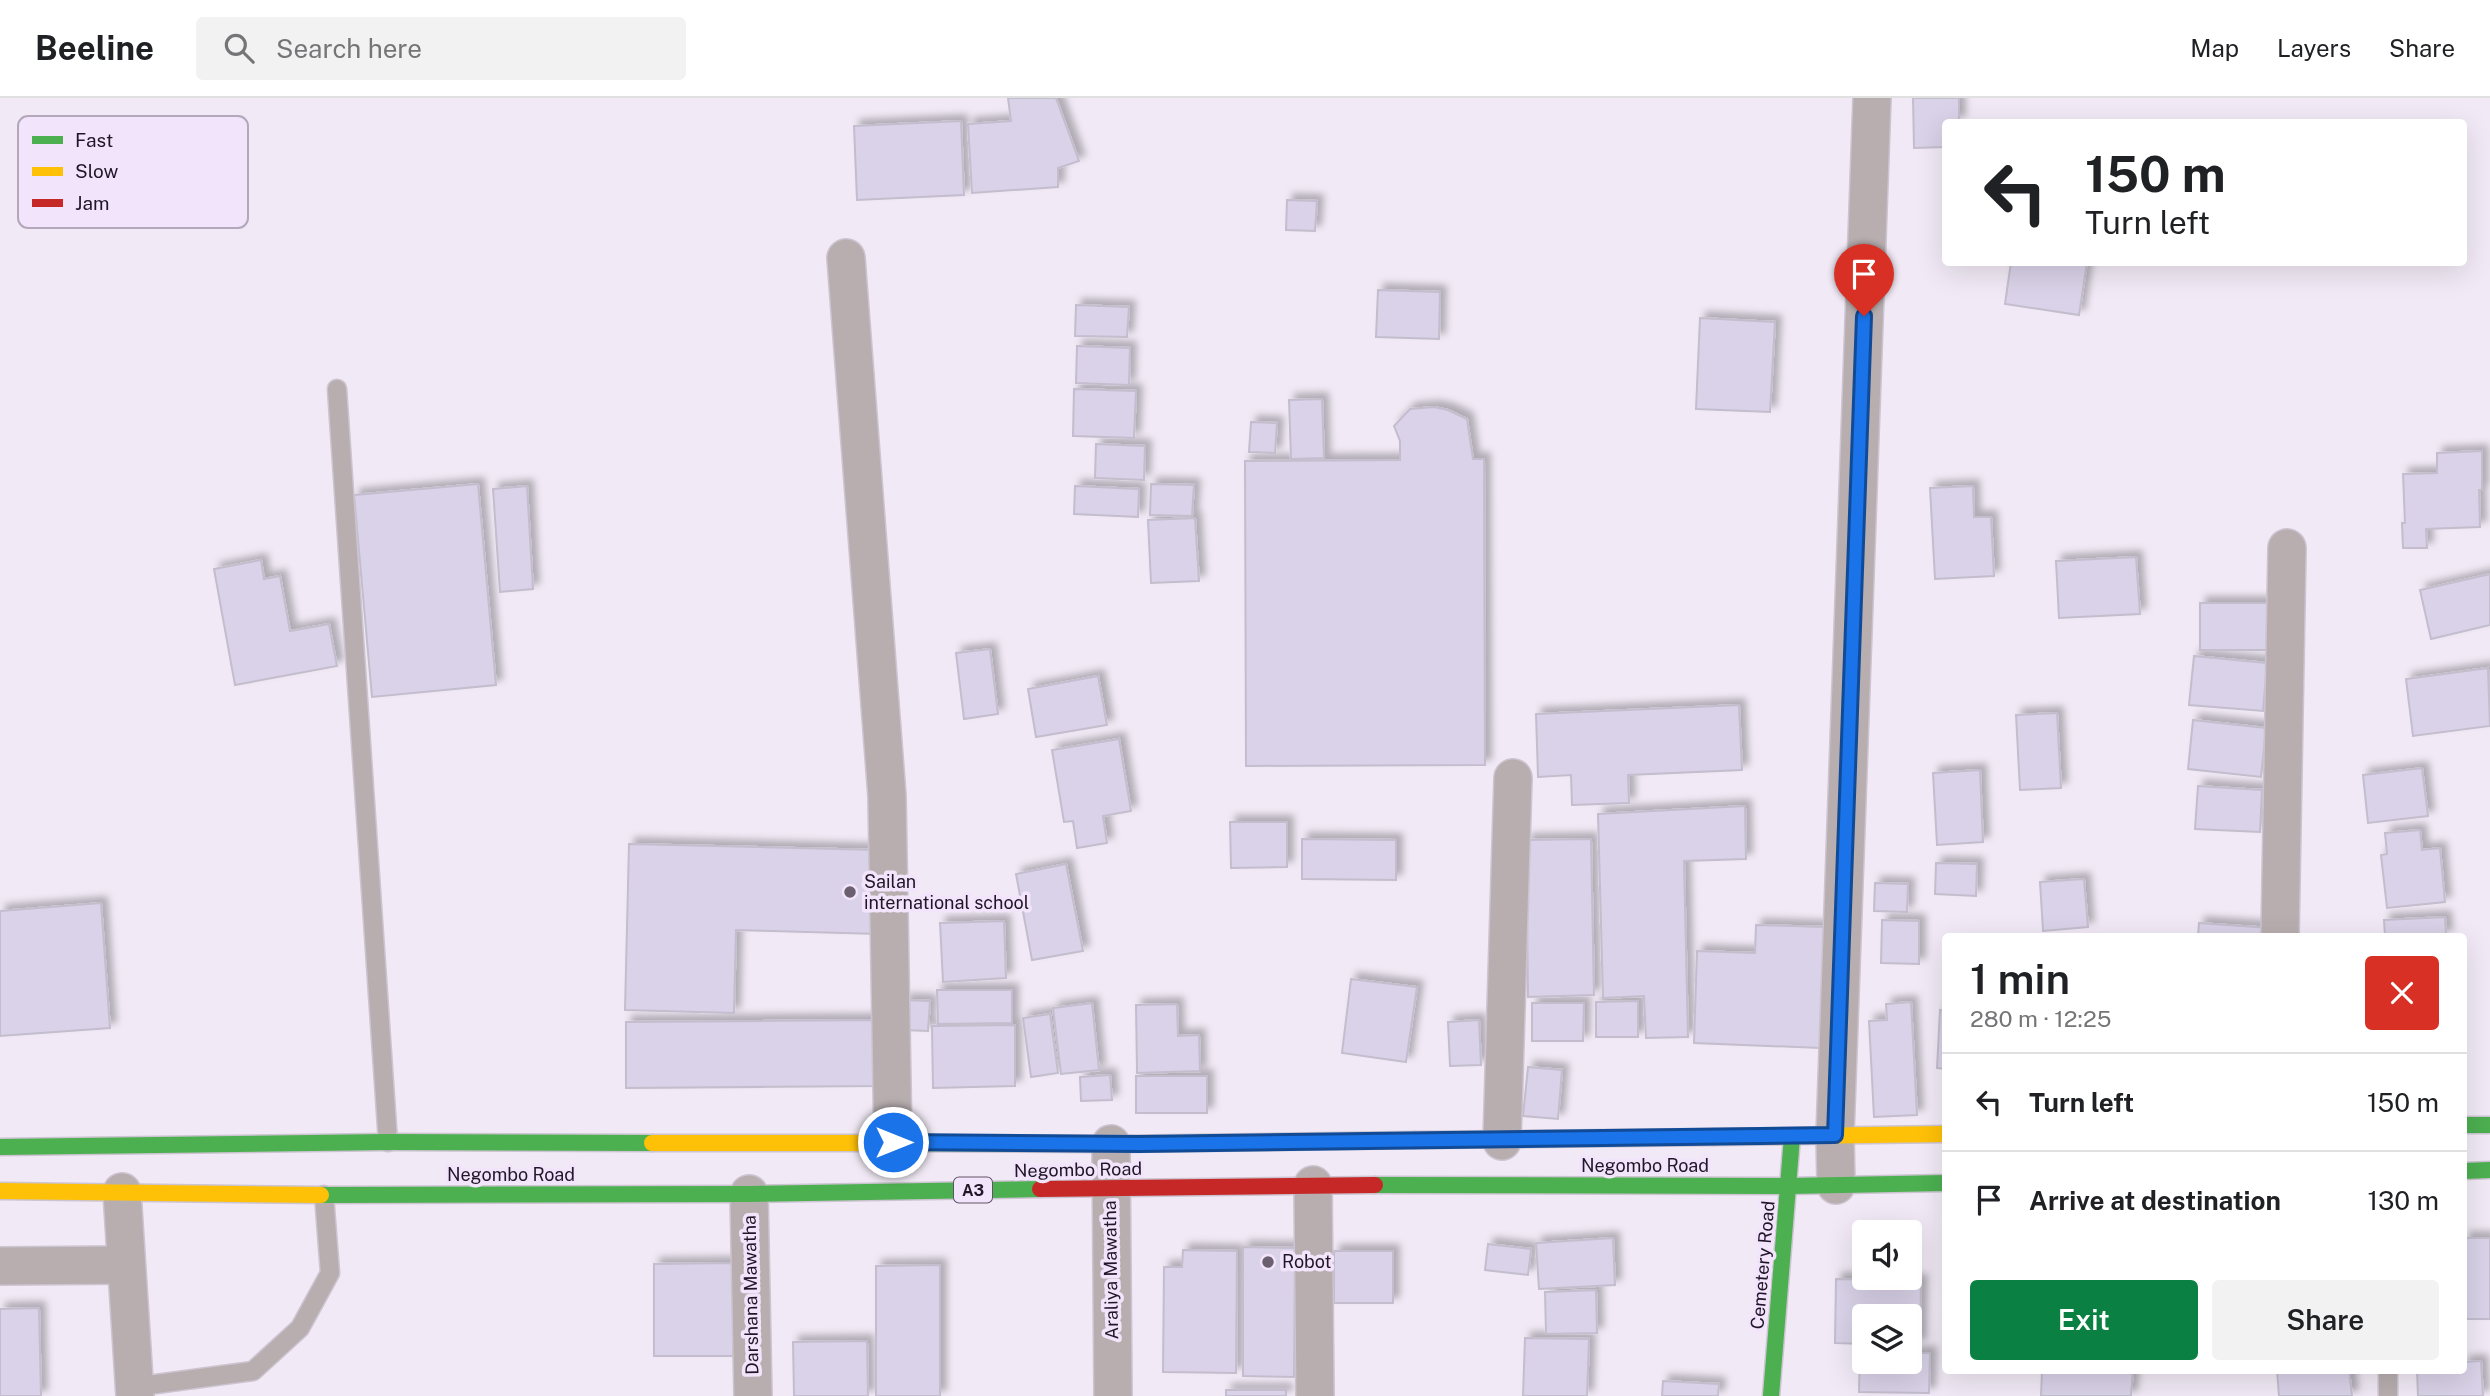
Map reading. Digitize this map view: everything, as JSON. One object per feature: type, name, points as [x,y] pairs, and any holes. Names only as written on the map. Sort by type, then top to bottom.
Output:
[{"type":"main road","points":[[2467,1125],[2490,1125]]},
{"type":"main road","name":"Negombo Road","points":[[0,1147],[388,1142],[1111,1144],[1942,1134]]},
{"type":"main road","name":"Cemetery Road","points":[[1771,1396],[1792,1137]]},
{"type":"main road","points":[[2467,1171],[2490,1170]]},
{"type":"main road","name":"Negombo Road","points":[[0,1191],[324,1195],[749,1194],[1313,1185],[1789,1186],[1942,1182]]},
{"type":"street","points":[[1836,1185],[1835,1135],[1872,98]]},
{"type":"street","points":[[846,258],[887,796],[893,1142]]},
{"type":"street","points":[[2280,933],[2287,548]]},
{"type":"street","points":[[1502,1141],[1513,778]]},
{"type":"street","name":"Araliya Mawatha","points":[[1111,1144],[1113,1396]]},
{"type":"street","points":[[1313,1185],[1315,1396]]},
{"type":"street","points":[[122,1192],[134,1392]]},
{"type":"street","name":"Darshana Mawatha","points":[[749,1194],[753,1396]]},
{"type":"street","points":[[0,1265],[125,1265]]},
{"type":"lane","points":[[337,389],[388,1142]]},
{"type":"lane","points":[[134,1392],[253,1371],[300,1328],[330,1273],[324,1195]]},
{"type":"lane","points":[[2388,1374],[2388,1396]]},
{"type":"building","points":[[1008,98],[1056,98],[1079,161],[1058,168],[1058,187],[972,193],[968,124],[1011,121]]},
{"type":"building","points":[[1913,98],[1959,98],[1959,119],[1942,119],[1942,147],[1914,148]]},
{"type":"building","points":[[961,121],[964,195],[857,200],[854,126]]},
{"type":"building","points":[[1287,200],[1317,201],[1315,231],[1286,230]]},
{"type":"building","points":[[2010,266],[2086,266],[2079,315],[2005,304]]},
{"type":"building","points":[[1378,290],[1440,292],[1439,339],[1376,337]]},
{"type":"building","points":[[1076,305],[1129,307],[1127,337],[1075,336]]},
{"type":"building","points":[[1700,318],[1775,322],[1770,412],[1696,409]]},
{"type":"building","points":[[1077,346],[1130,348],[1129,385],[1076,383]]},
{"type":"building","points":[[1074,389],[1136,391],[1134,438],[1073,436]]},
{"type":"building","points":[[1322,399],[1324,458],[1291,459],[1289,400]]},
{"type":"building","points":[[1434,407],[1467,419],[1473,459],[1484,459],[1485,765],[1246,766],[1245,461],[1400,460],[1400,441],[1394,426],[1410,409]]},
{"type":"building","points":[[1251,422],[1277,423],[1275,453],[1249,452]]},
{"type":"building","points":[[1096,444],[1145,446],[1144,480],[1095,478]]},
{"type":"building","points":[[2482,451],[2480,527],[2426,529],[2427,548],[2403,548],[2403,474],[2437,473],[2437,453]]},
{"type":"building","points":[[478,484],[496,685],[372,697],[354,495]]},
{"type":"building","points":[[1151,484],[1194,485],[1192,516],[1150,515]]},
{"type":"building","points":[[527,486],[533,589],[500,592],[493,489]]},
{"type":"building","points":[[1075,486],[1139,489],[1138,517],[1074,514]]},
{"type":"building","points":[[1973,486],[1974,517],[1991,517],[1994,576],[1935,579],[1930,488]]},
{"type":"building","points":[[1195,518],[1199,581],[1151,583],[1148,520]]},
{"type":"building","points":[[2136,557],[2140,614],[2059,618],[2056,561]]},
{"type":"building","points":[[261,560],[264,579],[280,576],[290,631],[329,624],[337,666],[235,685],[214,569]]},
{"type":"building","points":[[2490,574],[2490,625],[2431,639],[2420,590]]},
{"type":"building","points":[[2200,603],[2267,603],[2268,650],[2200,650]]},
{"type":"building","points":[[990,649],[998,714],[964,719],[956,653]]},
{"type":"building","points":[[2194,656],[2267,663],[2263,711],[2189,705]]},
{"type":"building","points":[[2488,668],[2490,726],[2413,736],[2406,679]]},
{"type":"building","points":[[1098,676],[1107,725],[1036,737],[1028,689]]},
{"type":"building","points":[[1739,705],[1742,770],[1628,775],[1629,803],[1572,805],[1571,775],[1538,777],[1536,714]]},
{"type":"building","points":[[2057,713],[2061,788],[2020,790],[2016,715]]},
{"type":"building","points":[[2193,720],[2266,728],[2261,777],[2188,769]]},
{"type":"building","points":[[1119,739],[1131,811],[1103,816],[1107,843],[1077,848],[1073,821],[1064,822],[1052,750]]},
{"type":"building","points":[[2422,768],[2428,816],[2368,823],[2363,775]]},
{"type":"building","points":[[1980,770],[1983,842],[1937,845],[1933,773]]},
{"type":"building","points":[[2198,786],[2262,790],[2260,832],[2195,829]]},
{"type":"building","points":[[1745,806],[1746,859],[1684,861],[1688,1037],[1646,1038],[1644,996],[1603,998],[1598,814]]},
{"type":"building","points":[[1230,822],[1287,822],[1287,867],[1231,868]]},
{"type":"building","points":[[2420,830],[2422,850],[2440,848],[2445,902],[2387,908],[2381,855],[2387,854],[2385,833]]},
{"type":"building","points":[[1302,839],[1396,840],[1396,880],[1302,879]]},
{"type":"building","points":[[1591,839],[1594,995],[1528,997],[1526,840]]},
{"type":"building","points":[[629,844],[880,850],[878,934],[736,930],[734,1013],[625,1010]]},
{"type":"building","points":[[1936,863],[1977,864],[1976,896],[1935,894]]},
{"type":"building","points":[[1066,864],[1083,951],[1032,960],[1016,874]]},
{"type":"building","points":[[2084,879],[2088,927],[2043,931],[2040,882]]},
{"type":"building","points":[[1875,883],[1908,884],[1907,912],[1874,911]]},
{"type":"building","points":[[101,903],[110,1028],[0,1036],[0,911]]},
{"type":"building","points":[[2445,917],[2446,933],[2385,933],[2384,920]]},
{"type":"building","points":[[1882,920],[1919,921],[1919,964],[1881,963]]},
{"type":"building","points":[[1004,921],[1006,978],[943,982],[940,923]]},
{"type":"building","points":[[2199,923],[2270,928],[2270,933],[2198,933]]},
{"type":"building","points":[[1756,925],[1825,927],[1820,1048],[1694,1043],[1697,951],[1755,953]]},
{"type":"building","points":[[1351,979],[1417,987],[1406,1062],[1342,1053]]},
{"type":"building","points":[[937,990],[1012,990],[1012,1023],[938,1024]]},
{"type":"building","points":[[904,1000],[930,1001],[928,1031],[902,1030]]},
{"type":"building","points":[[1638,1001],[1638,1037],[1596,1037],[1596,1002]]},
{"type":"building","points":[[1911,1002],[1917,1115],[1874,1117],[1869,1021],[1887,1020],[1886,1004]]},
{"type":"building","points":[[1092,1003],[1099,1070],[1061,1074],[1053,1008]]},
{"type":"building","points":[[1532,1003],[1584,1003],[1583,1041],[1532,1041]]},
{"type":"building","points":[[1177,1004],[1178,1036],[1199,1035],[1200,1071],[1137,1073],[1136,1005]]},
{"type":"building","points":[[1940,1010],[1942,1069],[1937,1068]]},
{"type":"building","points":[[1050,1014],[1058,1073],[1031,1077],[1023,1018]]},
{"type":"building","points":[[882,1020],[882,1086],[626,1088],[626,1022]]},
{"type":"building","points":[[1479,1020],[1481,1065],[1450,1066],[1448,1022]]},
{"type":"building","points":[[1015,1025],[1015,1086],[933,1088],[932,1026]]},
{"type":"building","points":[[1528,1067],[1562,1070],[1558,1119],[1523,1116]]},
{"type":"building","points":[[1110,1075],[1112,1100],[1081,1101],[1080,1077]]},
{"type":"building","points":[[1136,1076],[1207,1076],[1207,1113],[1136,1113]]},
{"type":"building","points":[[1613,1238],[1615,1285],[1539,1289],[1536,1243]]},
{"type":"building","points":[[2467,1238],[2490,1238],[2490,1319],[2467,1319]]},
{"type":"building","points":[[1488,1244],[1531,1249],[1528,1275],[1485,1270]]},
{"type":"building","points":[[1243,1247],[1295,1248],[1294,1377],[1243,1376]]},
{"type":"building","points":[[1183,1250],[1237,1251],[1236,1373],[1163,1372],[1164,1267],[1182,1267]]},
{"type":"building","points":[[1334,1251],[1393,1251],[1393,1303],[1334,1303]]},
{"type":"building","points":[[733,1263],[733,1356],[654,1356],[654,1264]]},
{"type":"building","points":[[940,1265],[940,1396],[876,1396],[876,1266]]},
{"type":"building","points":[[1836,1279],[1852,1279],[1852,1290],[1921,1290],[1921,1304],[1852,1304],[1852,1344],[1835,1343]]},
{"type":"building","points":[[1596,1290],[1597,1333],[1546,1334],[1545,1292]]},
{"type":"building","points":[[39,1308],[41,1396],[0,1396],[0,1309]]},
{"type":"building","points":[[1525,1338],[1589,1339],[1587,1396],[1523,1396]]},
{"type":"building","points":[[867,1341],[868,1396],[794,1396],[793,1342]]},
{"type":"building","points":[[1922,1353],[1930,1353],[1929,1393],[1859,1392],[1859,1374],[1922,1374]]},
{"type":"building","points":[[2481,1361],[2483,1396],[2418,1396],[2417,1374],[2467,1374],[2467,1362]]},
{"type":"building","points":[[2042,1374],[2133,1374],[2131,1396],[2041,1396]]},
{"type":"building","points":[[2277,1374],[2349,1374],[2352,1396],[2279,1396]]},
{"type":"building","points":[[1663,1381],[1719,1384],[1718,1396],[1662,1396]]},
{"type":"building","points":[[1226,1390],[1286,1390],[1286,1396],[1226,1396]]},
{"type":"traffic: fast","points":[[2467,1125],[2490,1125]]},
{"type":"traffic: fast","points":[[1771,1396],[1792,1137]]},
{"type":"traffic: fast","points":[[872,1143],[1111,1144],[1415,1140]]},
{"type":"traffic: fast","points":[[0,1147],[388,1142],[652,1143]]},
{"type":"traffic: fast","points":[[2467,1171],[2490,1170]]},
{"type":"traffic: fast","points":[[1375,1185],[1789,1186],[1942,1183]]},
{"type":"traffic: fast","points":[[321,1195],[749,1194],[1040,1189]]},
{"type":"traffic: slow","points":[[1714,1137],[1942,1134]]},
{"type":"traffic: slow","points":[[652,1143],[872,1143]]},
{"type":"traffic: slow","points":[[0,1191],[321,1195]]},
{"type":"traffic: jam","points":[[1415,1140],[1714,1137]]},
{"type":"traffic: jam","points":[[1040,1189],[1375,1185]]},
{"type":"place","name":"Sailan international school","points":[[850,892]]},
{"type":"place","name":"Robot","points":[[1268,1262]]},
{"type":"route","points":[[893,1142],[1139,1144],[1835,1135],[1864,316]]}]
